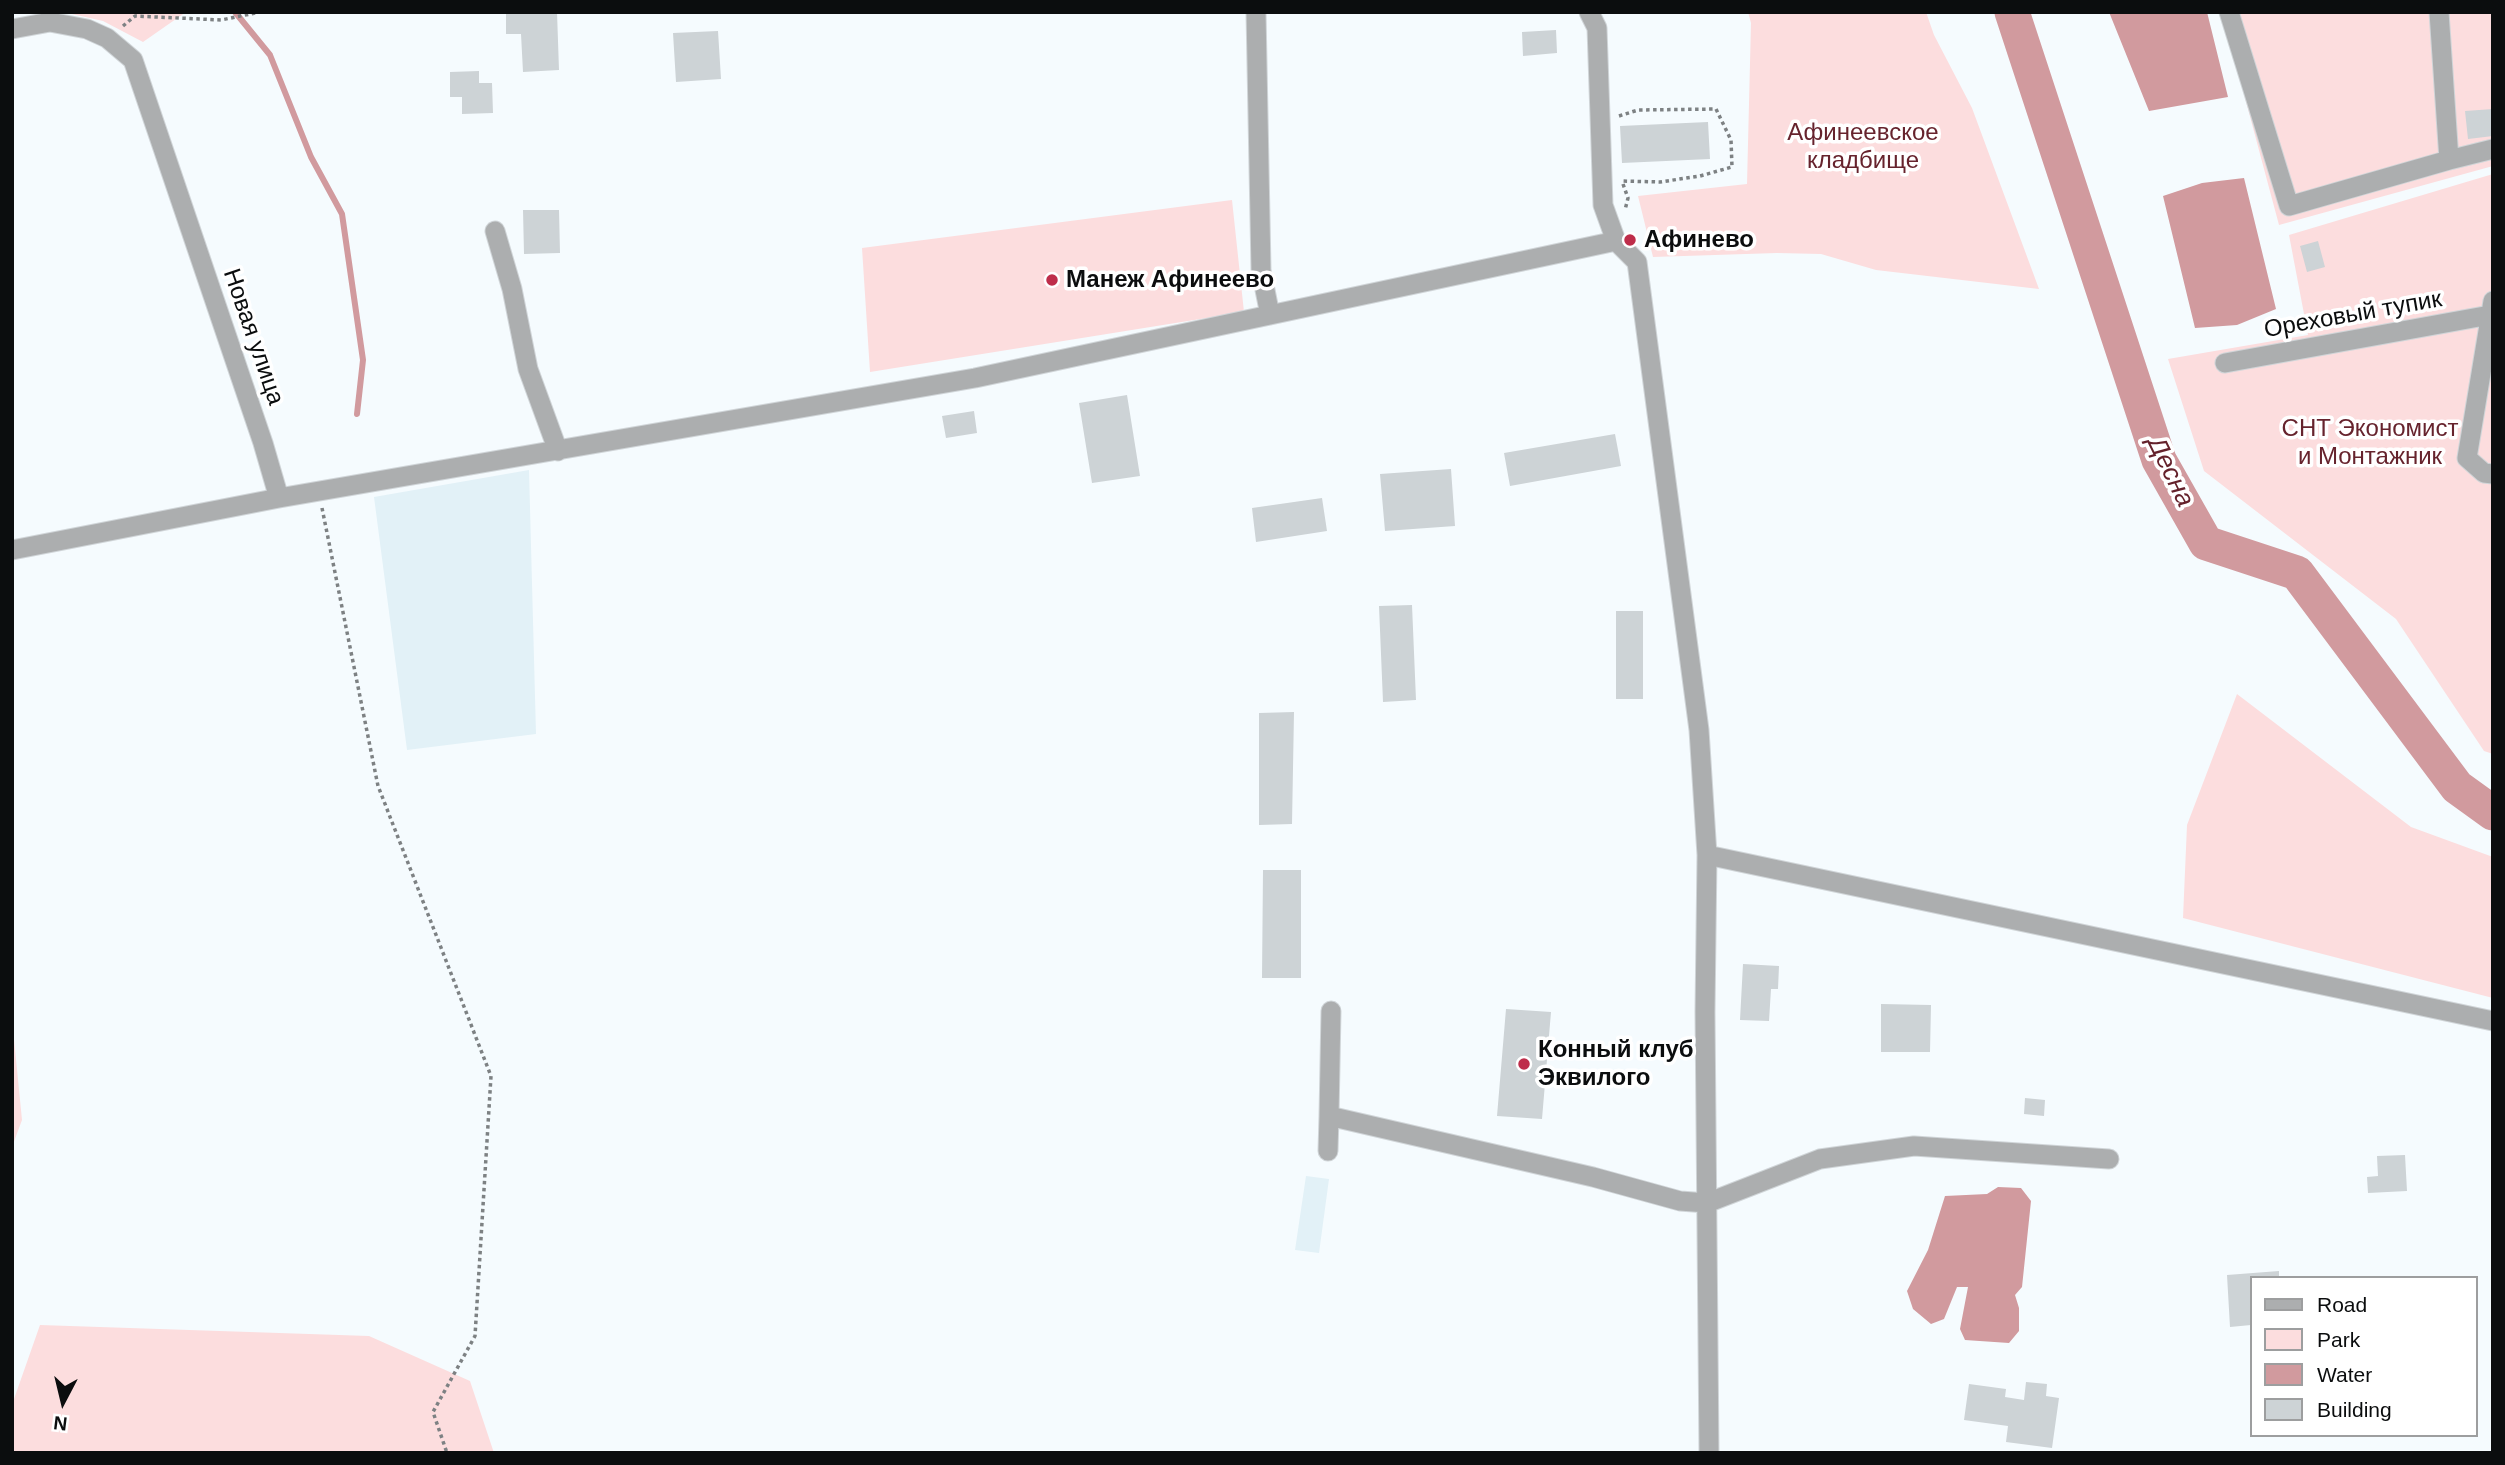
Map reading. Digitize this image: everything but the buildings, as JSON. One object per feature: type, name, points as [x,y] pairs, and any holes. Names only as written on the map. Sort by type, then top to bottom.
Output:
[{"type":"street","points":[[1256,12],[1261,271],[1270,315]]},
{"type":"street","points":[[1589,12],[1597,28],[1603,205],[1613,233],[1637,262],[1699,730],[1707,855],[1705,1012],[1709,1453]]},
{"type":"street","points":[[2229,12],[2289,206],[2493,149]]},
{"type":"street","points":[[2439,12],[2449,160]]},
{"type":"street","name":"Новая улица","points":[[12,29],[50,22],[87,29],[107,38],[133,60],[259,429],[279,498]]},
{"type":"street","points":[[495,230],[512,289],[528,369],[558,450]]},
{"type":"street","points":[[12,550],[279,498],[975,378],[1270,315],[1613,233]]},
{"type":"street","points":[[2492,308],[2467,458],[2484,473],[2493,474]]},
{"type":"street","name":"Ореховый тупик","points":[[2225,363],[2492,308]]},
{"type":"street","points":[[1707,855],[2493,1021]]},
{"type":"street","points":[[1328,1150],[1331,1011]]},
{"type":"street","points":[[1329,1116],[1593,1177],[1680,1201],[1707,1203],[1821,1158],[1913,1146],[2109,1159]]},
{"type":"path","points":[[107,38],[135,16],[221,20],[260,12]]},
{"type":"path","points":[[1614,126],[1619,116],[1638,110],[1716,109],[1731,140],[1732,166],[1700,176],[1660,182],[1622,181]]},
{"type":"path","points":[[1613,233],[1621,221],[1628,198],[1620,175]]},
{"type":"path","points":[[318,492],[378,786],[491,1076],[475,1336],[433,1412],[447,1453]]},
{"type":"shaded area","points":[[529,470],[536,734],[407,750],[374,497]]},
{"type":"shaded area","points":[[1306,1176],[1329,1179],[1319,1253],[1295,1250]]},
{"type":"green space","points":[[63,12],[186,12],[143,42],[103,21]]},
{"type":"green space","name":"Афинеевское кладбище","points":[[1748,12],[1926,12],[1934,35],[1972,108],[2039,289],[1876,270],[1821,254],[1653,257],[1638,196],[1747,184],[1751,23]]},
{"type":"green space","points":[[2222,12],[2493,12],[2493,166],[2279,225]]},
{"type":"green space","name":"СНТ Экономист и Монтажник","points":[[2493,174],[2493,754],[2484,751],[2396,619],[2204,471],[2168,359],[2308,335],[2289,235]]},
{"type":"green space","name":"Манеж Афинеево","points":[[1232,200],[1244,312],[870,372],[862,248]]},
{"type":"green space","points":[[2237,694],[2411,827],[2493,857],[2493,998],[2183,918],[2187,825]]},
{"type":"green space","points":[[12,1019],[22,1120],[12,1147]]},
{"type":"green space","points":[[40,1325],[369,1336],[470,1381],[494,1453],[12,1453],[12,1399]]},
{"type":"water","points":[[2109,12],[2207,12],[2228,97],[2149,111]]},
{"type":"water","points":[[2244,178],[2276,309],[2237,325],[2195,328],[2163,196],[2202,183]]},
{"type":"water","points":[[1998,1187],[2021,1188],[2031,1201],[2022,1287],[2015,1295],[2019,1308],[2019,1331],[2009,1343],[1965,1340],[1960,1329],[1968,1287],[1957,1287],[1944,1319],[1931,1324],[1913,1309],[1907,1291],[1928,1250],[1945,1196],[1987,1194]]},
{"type":"waterway","points":[[235,12],[270,55],[311,157],[342,214],[363,360],[357,414]]},
{"type":"waterway","name":"Десна","points":[[2012,12],[2159,460],[2206,543],[2297,573],[2457,787],[2493,813]]},
{"type":"place","name":"Афинево","points":[[1630,240]]},
{"type":"place","name":"Манеж Афинеево","points":[[1052,280]]},
{"type":"place","name":"Конный клуб Эквилого","points":[[1524,1064]]}]
